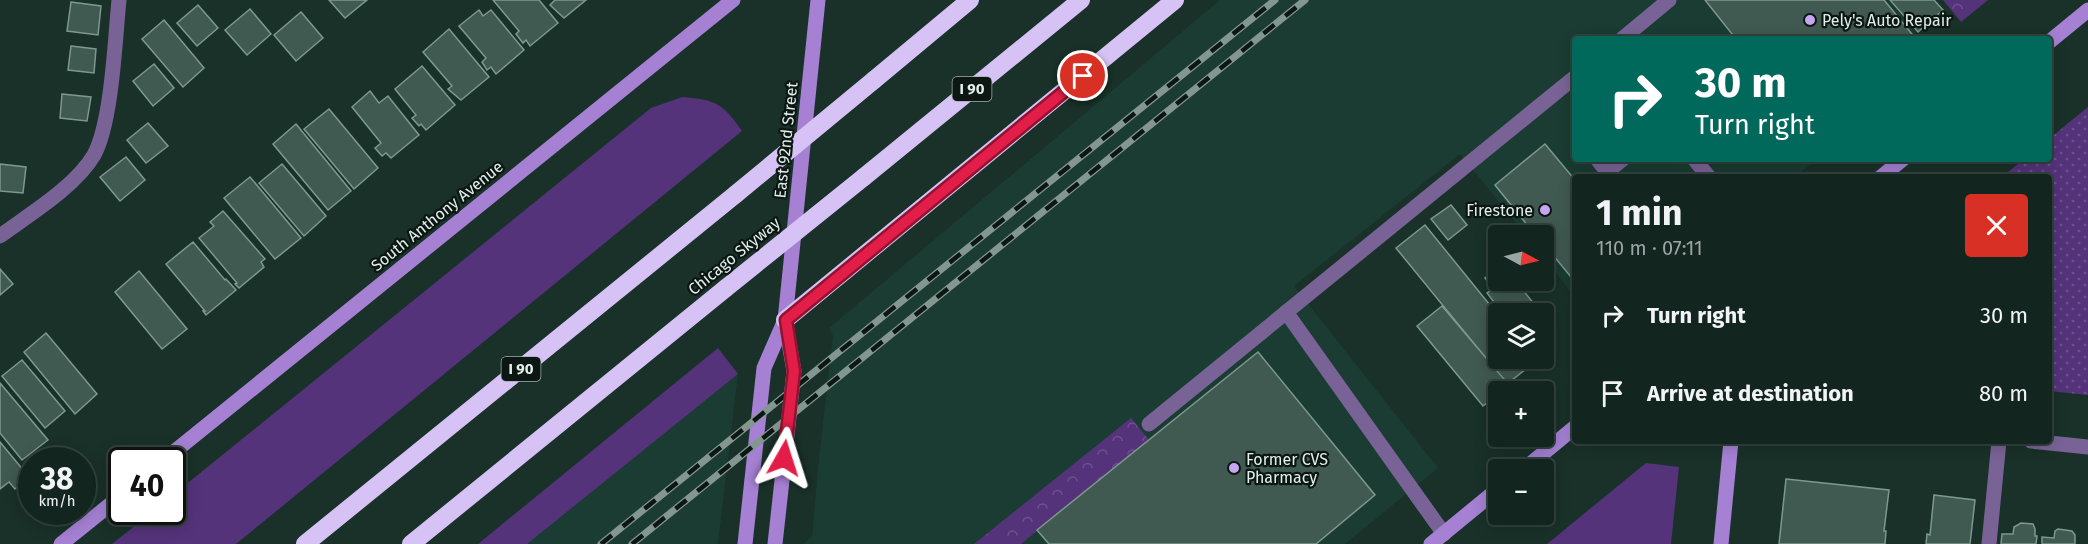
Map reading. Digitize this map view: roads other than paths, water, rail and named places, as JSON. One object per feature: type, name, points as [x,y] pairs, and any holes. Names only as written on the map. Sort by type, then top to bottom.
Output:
[{"type":"highway","name":"I 90","points":[[305,544],[736,194],[970,0]]},
{"type":"highway","name":"Chicago Skyway","points":[[411,544],[1081,0]]},
{"type":"highway","points":[[786,320],[1175,0]]},
{"type":"street","points":[[0,236],[67,185],[94,154],[102,133],[108,104],[119,0]]},
{"type":"street","name":"South Anthony Avenue","points":[[180,447],[733,0]]},
{"type":"street","name":"East 92nd Street","points":[[775,544],[794,371],[786,320],[818,0]]},
{"type":"street","points":[[1626,36],[1669,0]]},
{"type":"street","points":[[2052,40],[2088,10]]},
{"type":"street","points":[[1149,424],[1572,79]]},
{"type":"street","points":[[1610,174],[1620,162]]},
{"type":"street","points":[[1696,162],[1706,174]]},
{"type":"street","points":[[1885,174],[1899,162]]},
{"type":"street","points":[[1286,312],[1444,534]]},
{"type":"street","name":"East 92nd Street","points":[[746,544],[764,368],[786,320]]},
{"type":"street","points":[[1536,459],[1572,429]]},
{"type":"street","points":[[2052,443],[2088,447]]},
{"type":"street","points":[[1720,544],[1731,444]]},
{"type":"street","points":[[1989,544],[2000,444]]},
{"type":"street","points":[[1431,544],[1488,497]]},
{"type":"street","points":[[61,544],[108,506]]},
{"type":"railway","points":[[601,544],[1275,0]]},
{"type":"railway","points":[[632,544],[1305,0]]},
{"type":"place","name":"Pely's Auto Repair","points":[[1810,20]]},
{"type":"place","name":"Firestone","points":[[1545,210]]},
{"type":"place","name":"Former CVS Pharmacy","points":[[1234,468]]}]
